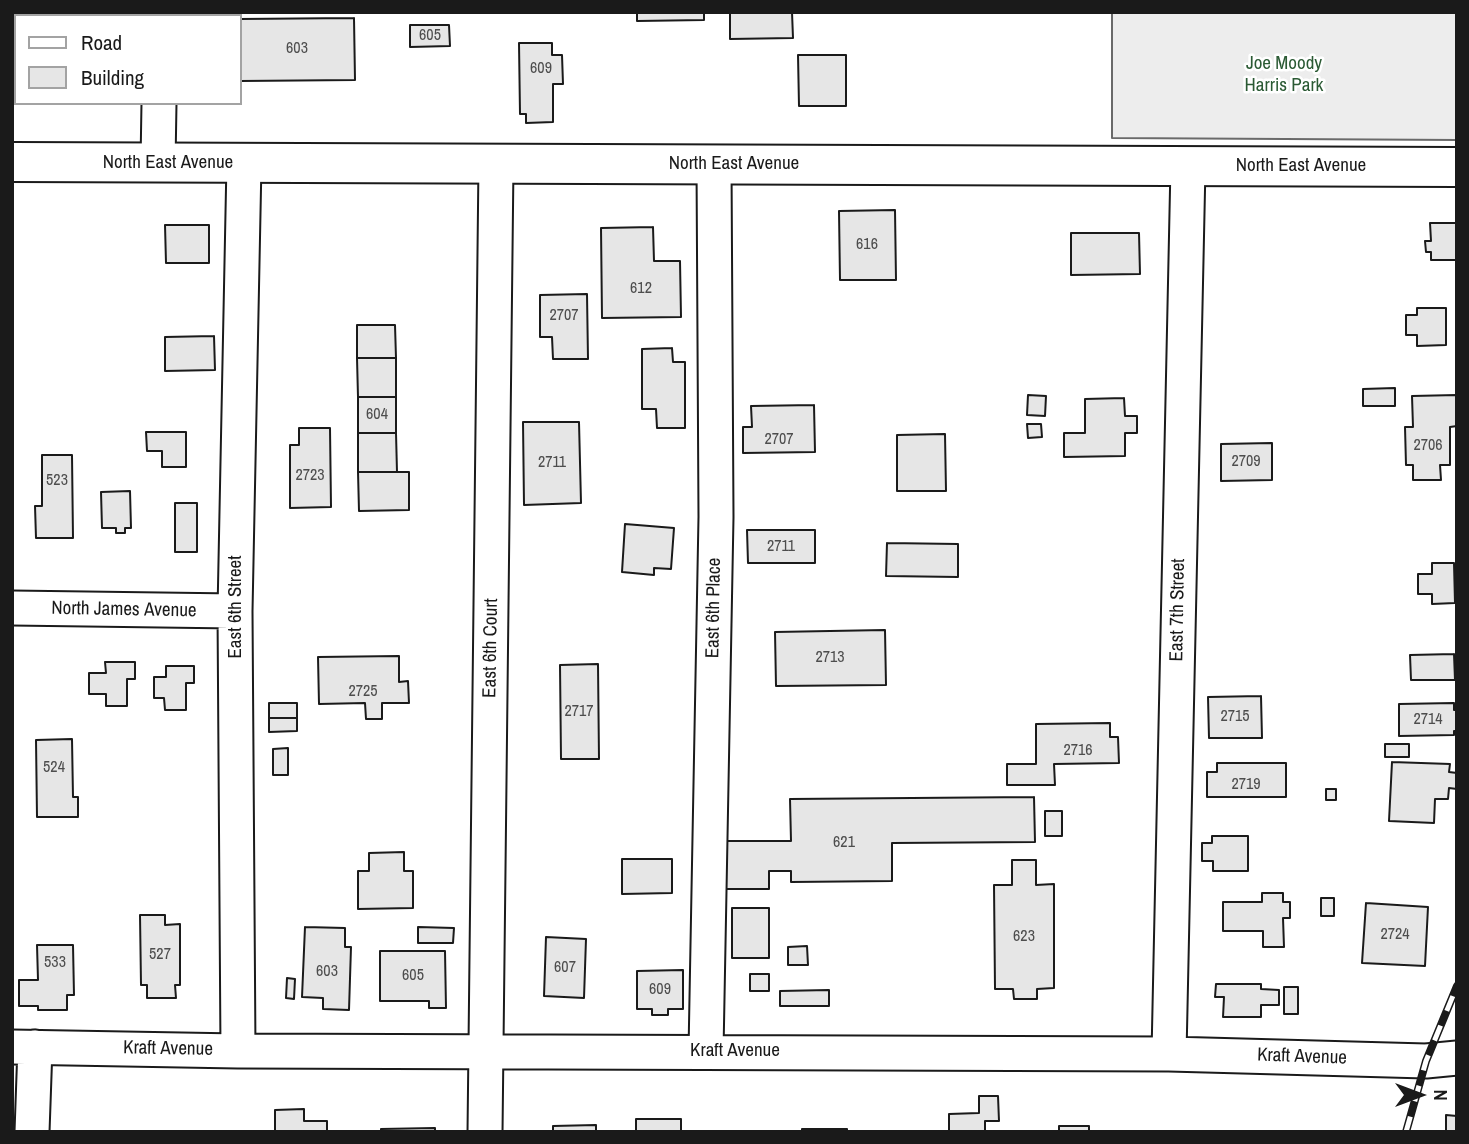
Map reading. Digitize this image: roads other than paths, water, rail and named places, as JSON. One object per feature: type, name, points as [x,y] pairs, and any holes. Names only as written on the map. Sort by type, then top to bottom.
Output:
[{"type":"main road","name":"North East Avenue","points":[[12,162],[1457,167]]},
{"type":"street","points":[[158,163],[159,105]]},
{"type":"street","name":"East 6th Street","points":[[238,1051],[235,611],[244,163]]},
{"type":"street","name":"East 6th Court","points":[[485,1132],[496,163]]},
{"type":"street","name":"East 6th Place","points":[[706,1051],[716,517],[714,164]]},
{"type":"street","name":"East 7th Street","points":[[1169,1054],[1188,166]]},
{"type":"street","name":"North James Avenue","points":[[12,608],[235,611]]},
{"type":"street","points":[[23,1047],[32,1132]]},
{"type":"street","name":"Kraft Avenue","points":[[23,1047],[238,1051],[1169,1054],[1426,1061],[1457,1058]]},
{"type":"railway","points":[[1406,1132],[1426,1061],[1457,986]]},
{"type":"park label","name":"Joe Moody Harris Park","points":[[1284,75]]}]
